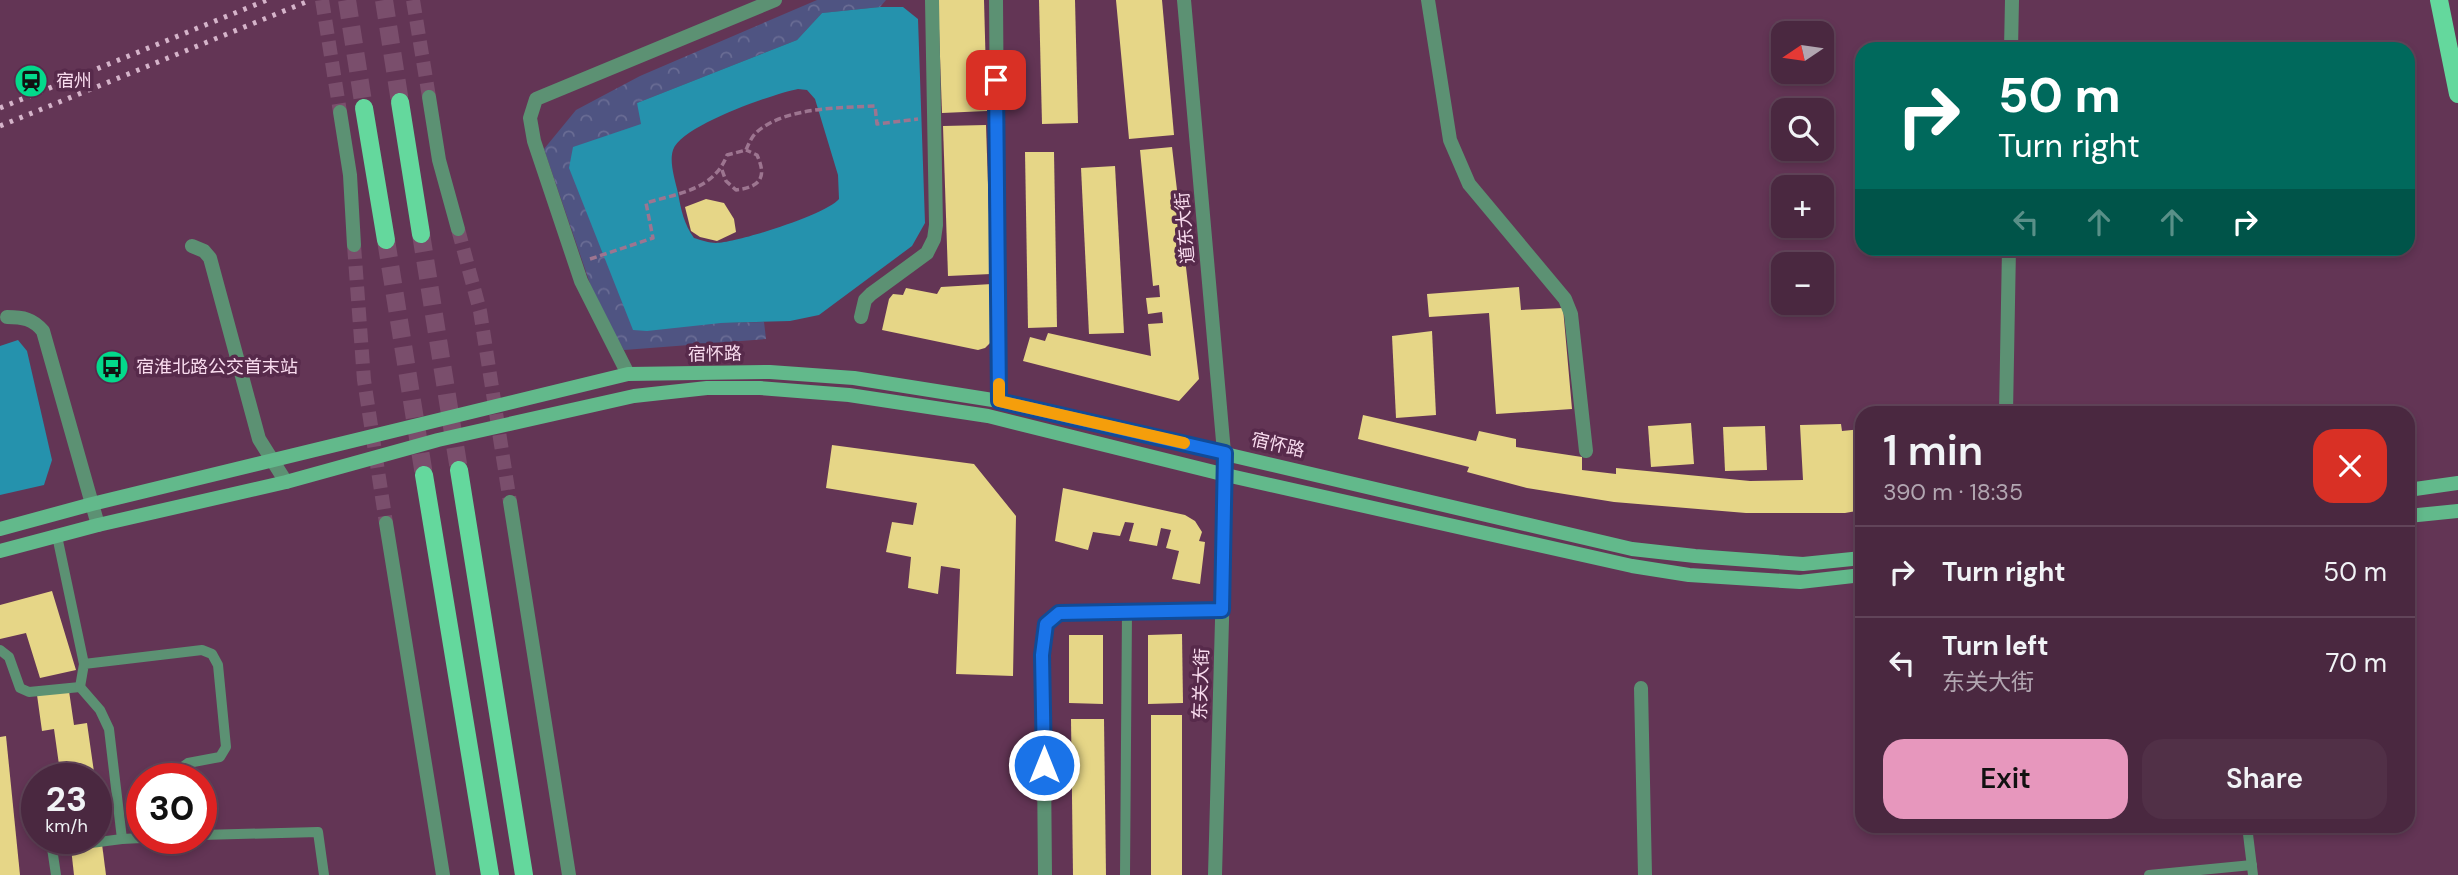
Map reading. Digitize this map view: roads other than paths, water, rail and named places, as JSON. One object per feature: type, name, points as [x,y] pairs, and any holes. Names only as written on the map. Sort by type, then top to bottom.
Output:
[{"type":"main road","points":[[2439,0],[2458,94]]},
{"type":"main road","points":[[400,102],[421,234]]},
{"type":"main road","points":[[364,108],[386,240]]},
{"type":"main road","name":"宿怀路","points":[[0,529],[436,419],[628,374],[770,372],[854,378],[999,401],[1632,549],[1803,564],[1855,559]]},
{"type":"main road","name":"宿怀路","points":[[0,551],[98,525],[286,482],[438,440],[634,396],[707,388],[760,388],[849,395],[988,416],[1226,475],[1632,566],[1689,575],[1800,582],[1855,576]]},
{"type":"main road","points":[[459,470],[524,875]]},
{"type":"main road","points":[[424,475],[490,875]]},
{"type":"main road","points":[[2415,489],[2458,483]]},
{"type":"main road","points":[[2415,515],[2458,511]]},
{"type":"street","points":[[628,374],[581,281],[554,203],[534,141],[530,118],[536,99],[775,0]]},
{"type":"street","points":[[861,317],[865,300],[927,253],[934,239],[932,0]]},
{"type":"street","points":[[996,0],[999,401]]},
{"type":"street","name":"道东大街","points":[[1184,0],[1225,453]]},
{"type":"street","points":[[1428,0],[1450,140],[1459,164],[1469,184],[1568,306],[1586,451]]},
{"type":"street","points":[[2011,42],[2012,0]]},
{"type":"street","points":[[429,97],[439,160],[458,229]]},
{"type":"street","points":[[340,112],[350,175],[354,245]]},
{"type":"street","points":[[192,246],[204,251],[210,258],[259,439],[286,482]]},
{"type":"street","points":[[2006,406],[2008,256]]},
{"type":"street","points":[[8,317],[22,317],[36,323],[43,331],[98,525]]},
{"type":"street","name":"东关大街","points":[[1215,875],[1225,453]]},
{"type":"street","points":[[510,502],[569,875]]},
{"type":"street","points":[[386,523],[443,875]]},
{"type":"street","points":[[1045,875],[1042,655],[1046,624],[1059,613],[1222,610]]},
{"type":"street","points":[[1641,688],[1646,875]]},
{"type":"lane","points":[[57,536],[84,664],[80,687]]},
{"type":"lane","points":[[1125,875],[1127,611]]},
{"type":"lane","points":[[0,650],[9,657],[20,688],[29,692],[80,687]]},
{"type":"lane","points":[[84,664],[202,650],[212,654],[218,665],[226,747],[220,757],[188,763]]},
{"type":"lane","points":[[80,687],[100,710],[109,729],[122,839]]},
{"type":"lane","points":[[217,835],[318,832],[324,875]]},
{"type":"lane","points":[[2149,875],[2253,870],[2248,833]]},
{"type":"lane","points":[[56,875],[52,848],[126,839]]},
{"type":"tunnel","points":[[322,0],[340,112]]},
{"type":"tunnel","points":[[347,0],[364,108]]},
{"type":"tunnel","points":[[384,0],[400,102]]},
{"type":"tunnel","points":[[413,0],[429,97]]},
{"type":"tunnel","points":[[458,229],[480,311],[510,502]]},
{"type":"tunnel","points":[[421,234],[459,470]]},
{"type":"tunnel","points":[[386,240],[424,475]]},
{"type":"tunnel","points":[[354,245],[364,380],[386,523]]},
{"type":"railway","points":[[0,108],[267,0]]},
{"type":"railway","points":[[0,126],[311,0]]},
{"type":"place","name":"宿州","points":[[31,81]]},
{"type":"place","name":"宿淮北路公交首末站","points":[[112,367]]}]
